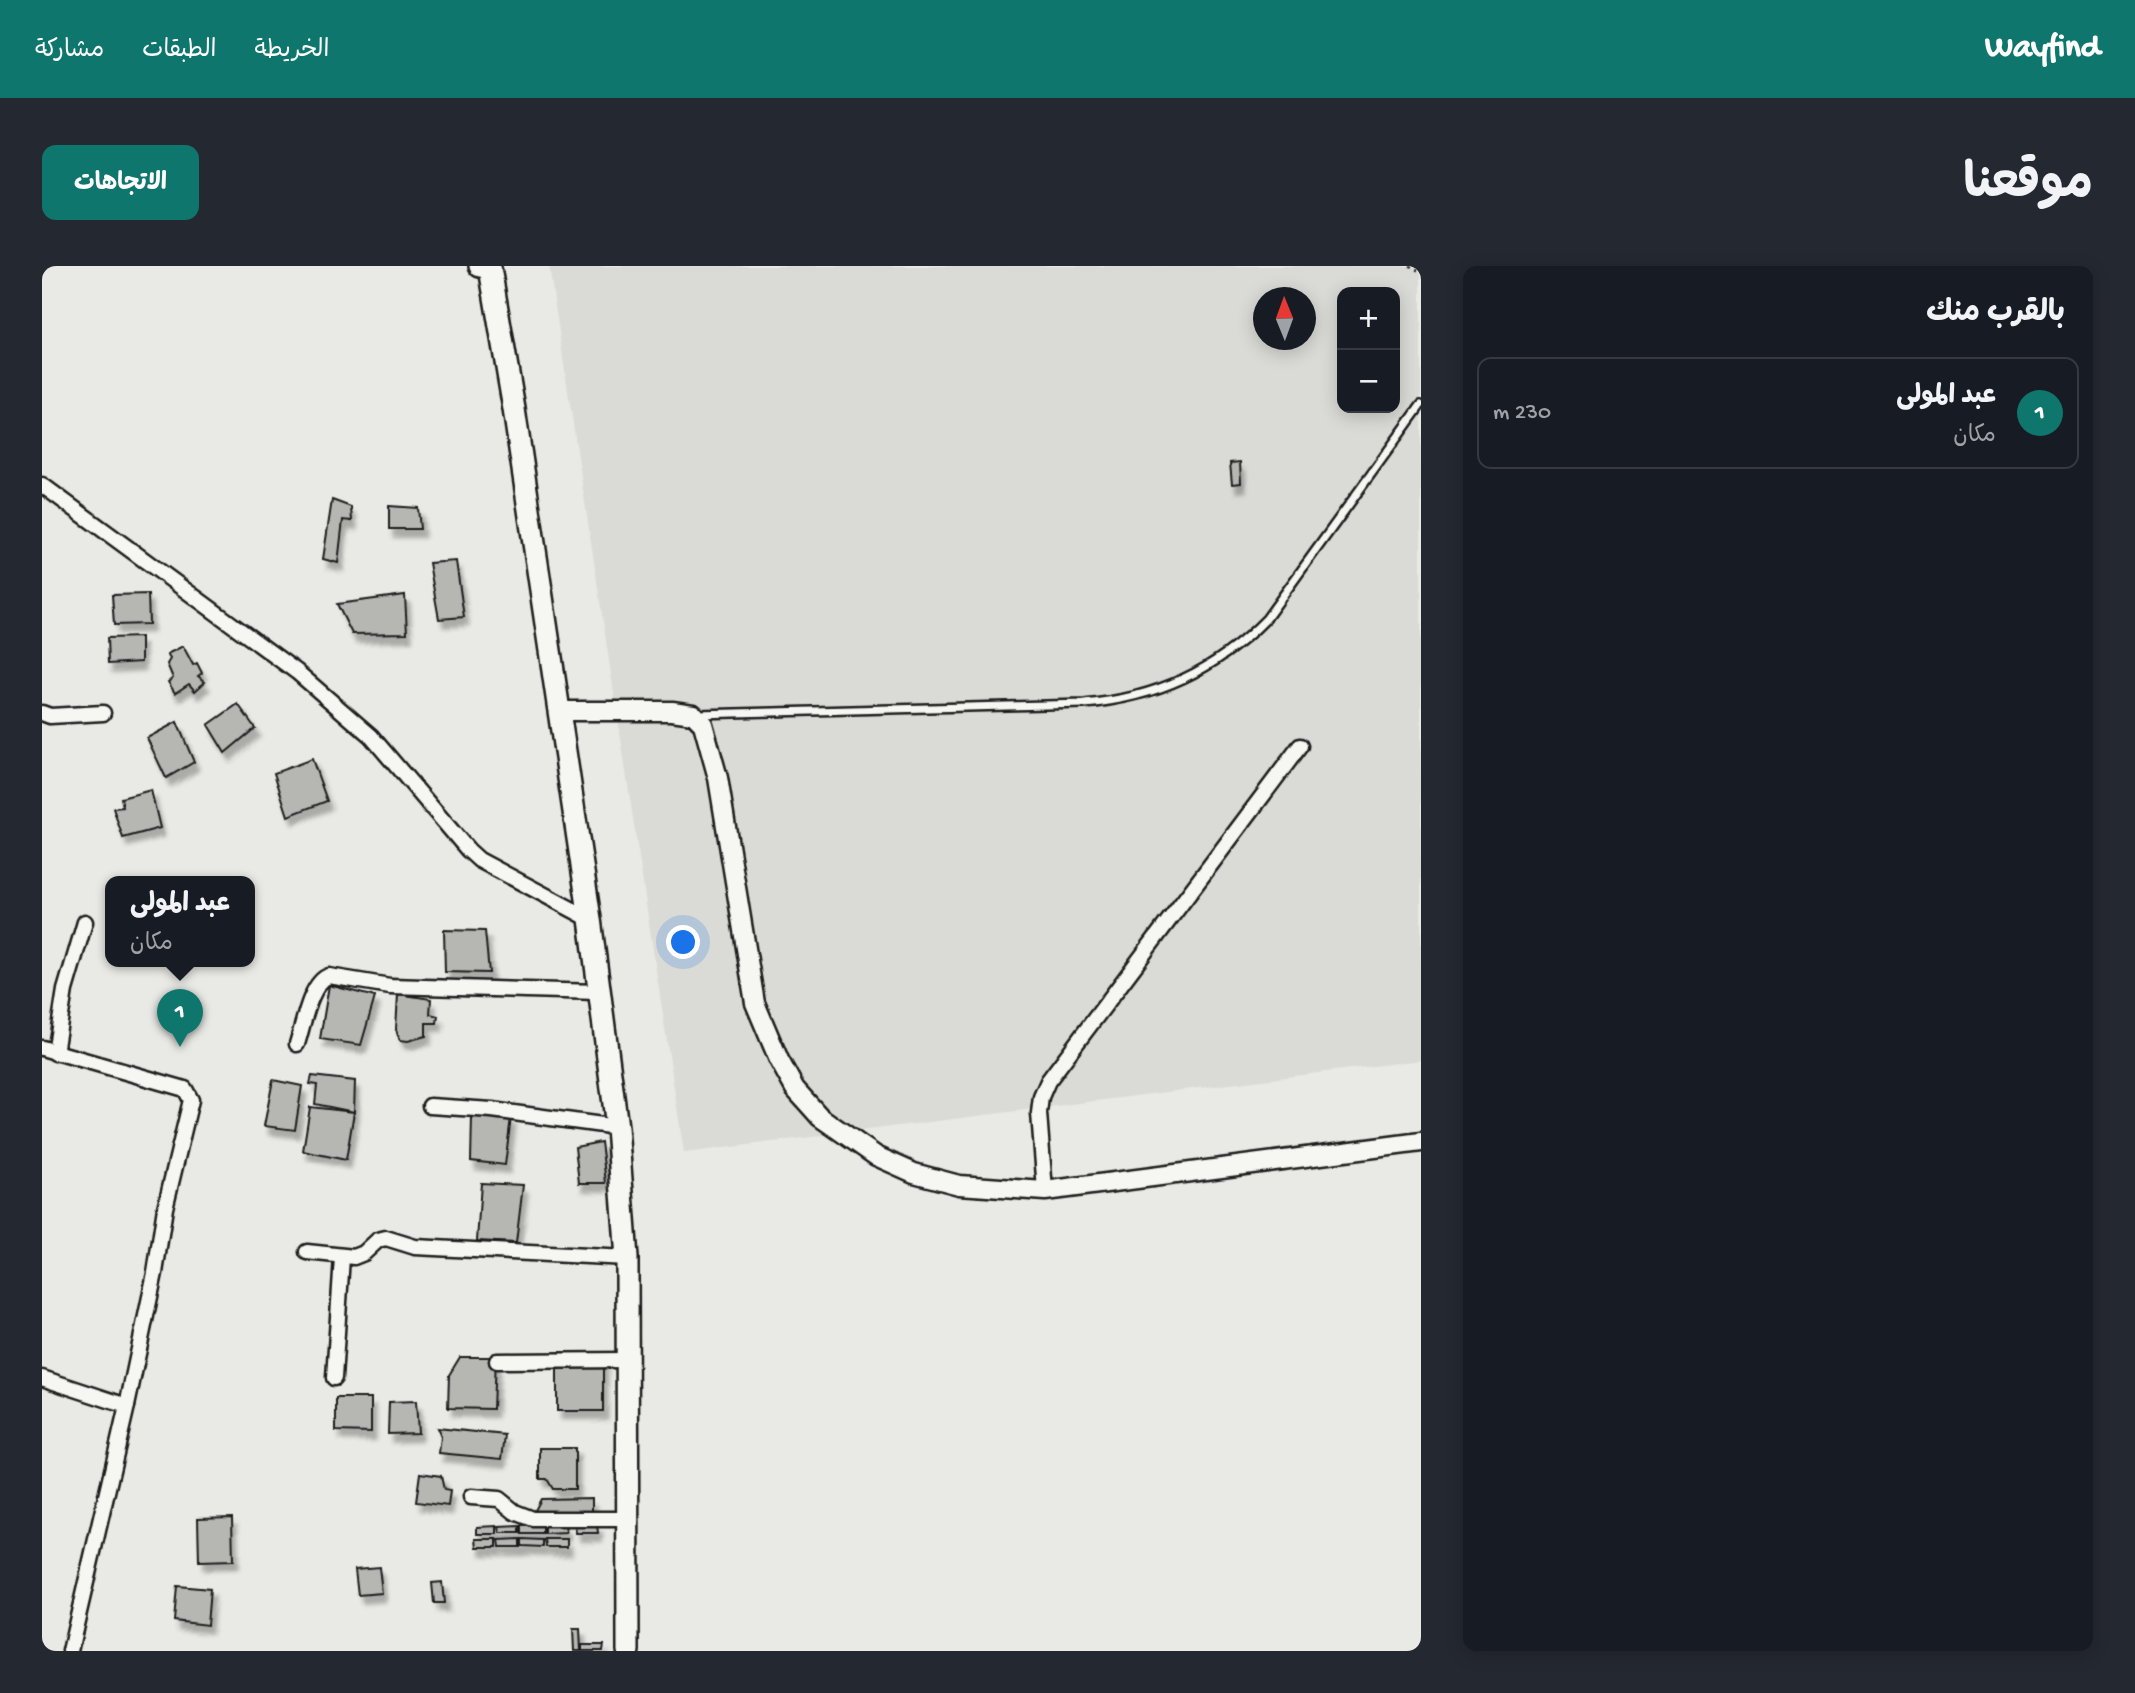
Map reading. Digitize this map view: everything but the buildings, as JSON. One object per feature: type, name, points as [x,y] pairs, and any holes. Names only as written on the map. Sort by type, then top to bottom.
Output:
[{"type":"main road","points":[[487,267],[514,409],[590,919],[617,1127],[627,1258],[628,1651]]},
{"type":"street","points":[[42,485],[297,672],[371,736],[479,860],[590,919]]},
{"type":"street","points":[[558,711],[672,711],[693,714],[703,724],[718,778],[755,1003],[766,1033],[795,1089],[820,1117],[876,1156],[914,1173],[959,1185],[1045,1191],[1421,1142]]},
{"type":"street","points":[[42,713],[50,716],[103,713]]},
{"type":"street","points":[[1045,1191],[1039,1113],[1041,1097],[1048,1081],[1300,746]]},
{"type":"street","points":[[70,1651],[127,1406],[155,1273],[165,1208],[191,1100],[185,1089],[48,1050],[85,922]]},
{"type":"street","points":[[297,1044],[315,986],[329,976],[390,986],[598,992]]},
{"type":"street","points":[[430,1106],[492,1110],[617,1127]]},
{"type":"street","points":[[307,1252],[342,1257],[359,1255],[378,1240],[386,1238],[415,1247],[627,1258]]},
{"type":"street","points":[[334,1378],[342,1257]]},
{"type":"street","points":[[497,1360],[628,1360]]},
{"type":"street","points":[[42,1378],[127,1406]]},
{"type":"street","points":[[471,1497],[499,1499],[515,1513],[533,1519],[628,1519]]},
{"type":"lane","points":[[693,714],[1084,704],[1132,698],[1179,682],[1234,649],[1266,619],[1421,405]]},
{"type":"path","points":[[1410,266],[1421,272]]},
{"type":"shaded area","points":[[549,266],[1421,266],[1421,1060],[684,1153]]},
{"type":"place","name":"عبد المولى","points":[[180,1047]]}]
